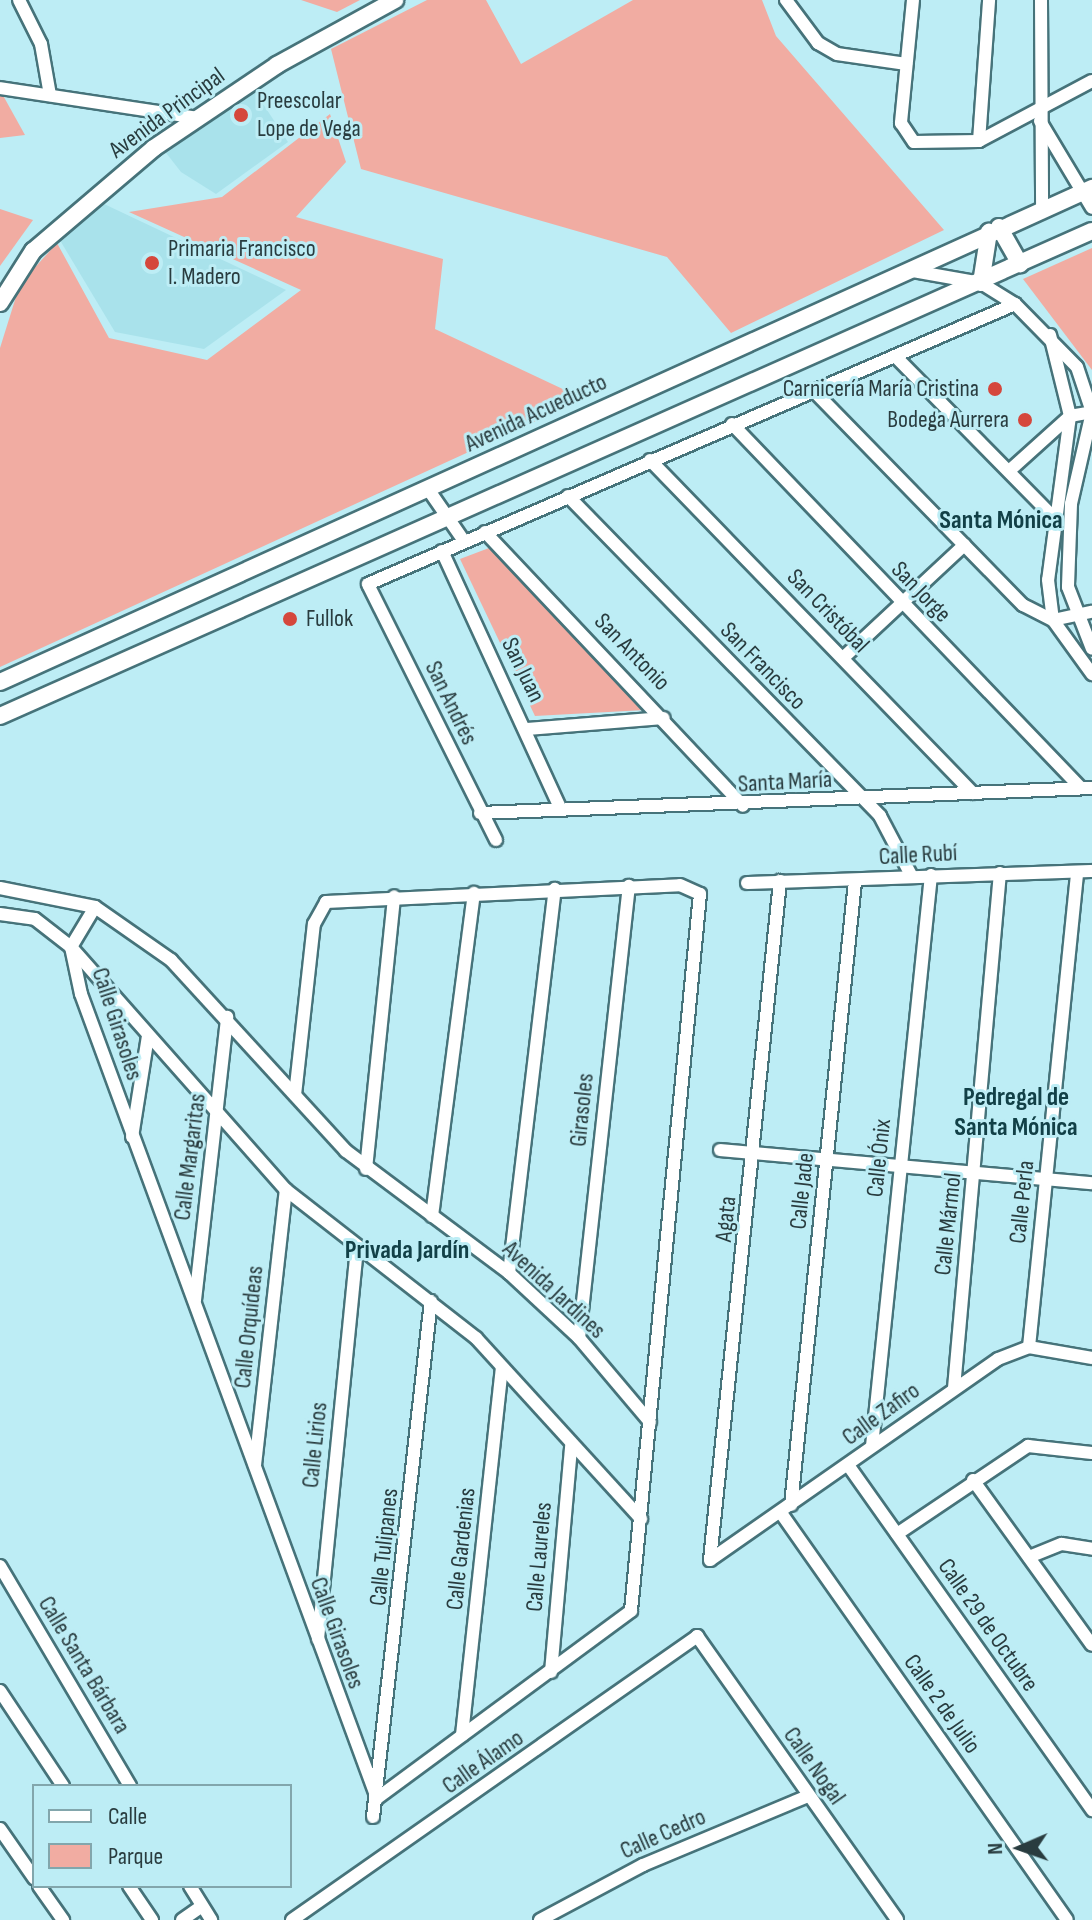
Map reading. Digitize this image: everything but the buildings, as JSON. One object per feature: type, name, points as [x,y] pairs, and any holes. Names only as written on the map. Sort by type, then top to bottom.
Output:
[{"type":"street","points":[[19,0],[41,44],[50,95]]},
{"type":"street","name":"Avenida Principal","points":[[0,303],[33,251],[199,118],[395,0]]},
{"type":"street","points":[[786,0],[818,43],[837,54],[906,64]]},
{"type":"street","points":[[913,0],[906,64],[904,135],[941,147],[979,141],[1038,105],[1092,81]]},
{"type":"street","points":[[979,141],[989,0]]},
{"type":"street","points":[[1040,0],[1038,105],[1042,207]]},
{"type":"street","points":[[0,88],[199,118]]},
{"type":"street","points":[[1040,121],[1089,189],[1092,208]]},
{"type":"street","name":"Avenida Acueducto","points":[[0,682],[1042,207],[1089,189]]},
{"type":"street","points":[[994,230],[1020,264]]},
{"type":"street","points":[[981,283],[994,230]]},
{"type":"street","points":[[0,716],[450,520],[1092,231]]},
{"type":"street","points":[[905,271],[981,283],[1015,304],[1050,335],[1077,367],[1092,412],[1068,526],[1068,587],[1076,616],[1092,649]]},
{"type":"street","points":[[442,551],[1015,304]]},
{"type":"street","points":[[1050,335],[1070,416],[1051,515],[1053,620]]},
{"type":"street","points":[[895,356],[1051,515]]},
{"type":"street","points":[[812,389],[1023,605],[1053,620],[1092,674]]},
{"type":"street","points":[[1009,471],[1070,416],[1092,412]]},
{"type":"street","name":"San Jorge","points":[[732,424],[900,603],[1086,788]]},
{"type":"street","name":"San Cristóbal","points":[[650,460],[973,793]]},
{"type":"street","points":[[428,489],[464,541]]},
{"type":"street","name":"San Francisco","points":[[568,496],[895,835],[911,875]]},
{"type":"street","name":"San Antonio","points":[[485,532],[664,718],[743,806]]},
{"type":"street","points":[[843,658],[964,545]]},
{"type":"street","name":"San Andrés","points":[[442,551],[368,584],[496,840]]},
{"type":"street","name":"San Juan","points":[[442,551],[527,729],[561,810]]},
{"type":"street","points":[[1053,620],[1092,612]]},
{"type":"street","points":[[527,729],[664,718]]},
{"type":"street","name":"Santa María","points":[[480,813],[743,806],[1086,788]]},
{"type":"street","name":"Calle Rubí","points":[[747,883],[1092,871]]},
{"type":"street","name":"Calle Perla","points":[[1029,1347],[1077,872]]},
{"type":"street","name":"Calle Mármol","points":[[954,1388],[1000,873]]},
{"type":"street","name":"Calle Ónix","points":[[872,1446],[931,875]]},
{"type":"street","name":"Agata","points":[[710,1560],[755,1152],[780,881]]},
{"type":"street","name":"Calle Jade","points":[[786,1509],[827,1159],[855,881]]},
{"type":"street","points":[[295,1095],[316,915],[334,899],[629,886],[696,889],[702,900],[631,1611],[377,1798]]},
{"type":"street","name":"Girasoles","points":[[579,1338],[629,886]]},
{"type":"street","name":"Avenida Jardines","points":[[0,888],[95,907],[171,960],[366,1169],[509,1273],[579,1338],[650,1422]]},
{"type":"street","points":[[509,1273],[555,889]]},
{"type":"street","points":[[432,1216],[474,893]]},
{"type":"street","points":[[366,1169],[394,896]]},
{"type":"street","name":"Calle Girasoles","points":[[95,907],[71,947],[132,1140],[195,1302],[318,1645],[377,1798]]},
{"type":"street","points":[[0,914],[35,919],[71,947],[286,1190],[357,1249],[431,1301],[502,1369],[641,1519]]},
{"type":"street","name":"Calle Margaritas","points":[[195,1302],[227,1017]]},
{"type":"street","points":[[132,1140],[148,1036]]},
{"type":"street","points":[[720,1150],[1092,1183]]},
{"type":"street","name":"Calle Orquídeas","points":[[255,1468],[286,1190]]},
{"type":"street","name":"Calle Lirios","points":[[318,1645],[357,1249]]},
{"type":"street","name":"Calle Tulipanes","points":[[373,1817],[431,1301]]},
{"type":"street","points":[[1029,1347],[1092,1358]]},
{"type":"street","name":"Calle Zafiro","points":[[710,1560],[954,1388],[1029,1347]]},
{"type":"street","name":"Calle Gardenias","points":[[462,1735],[502,1369]]},
{"type":"street","points":[[897,1534],[973,1480],[1035,1443],[1092,1453]]},
{"type":"street","name":"Calle Laureles","points":[[551,1672],[571,1446]]},
{"type":"street","name":"Calle 29 de Octubre","points":[[848,1465],[1092,1810]]},
{"type":"street","points":[[973,1480],[1092,1645]]},
{"type":"street","name":"Calle 2 de Julio","points":[[786,1509],[1067,1920]]},
{"type":"street","points":[[1029,1557],[1062,1544],[1092,1549]]},
{"type":"street","name":"Calle Santa Bárbara","points":[[0,1566],[129,1784]]},
{"type":"street","name":"Calle Nogal","points":[[697,1636],[897,1920]]},
{"type":"street","name":"Calle Álamo","points":[[292,1920],[697,1636]]},
{"type":"street","points":[[0,1691],[62,1784]]},
{"type":"street","name":"Calle Cedro","points":[[540,1920],[643,1865],[808,1796]]},
{"type":"street","points":[[0,1829],[32,1875]]},
{"type":"street","points":[[40,1888],[63,1920]]},
{"type":"street","points":[[130,1888],[152,1920]]},
{"type":"street","points":[[191,1888],[211,1920]]},
{"type":"street","points":[[182,1920],[202,1906]]},
{"type":"shaded area","name":"Preescolar Lope de Vega","points":[[252,87],[288,142],[216,194],[181,172],[163,149]]},
{"type":"shaded area","name":"Primaria Francisco I. Madero","points":[[102,203],[286,290],[204,349],[115,332],[58,237]]},
{"type":"green space","points":[[301,0],[360,0],[337,12]]},
{"type":"green space","points":[[427,0],[486,0],[521,64],[633,0],[762,0],[776,36],[944,230],[731,333],[667,257],[361,169],[331,49]]},
{"type":"green space","points":[[0,90],[25,135],[0,138]]},
{"type":"green space","points":[[330,114],[346,162],[296,217],[443,259],[435,329],[584,399],[0,667],[0,348],[20,284],[57,243],[109,338],[207,360],[301,290],[129,212],[222,197]]},
{"type":"green space","points":[[0,209],[33,220],[0,266]]},
{"type":"green space","points":[[1092,248],[1092,370],[1023,279]]},
{"type":"green space","points":[[489,548],[645,710],[535,716],[460,559]]},
{"type":"place","name":"Preescolar Lope de Vega","points":[[241,115]]},
{"type":"place","name":"Primaria Francisco I. Madero","points":[[152,263]]},
{"type":"place","name":"Carnicería María Cristina","points":[[995,389]]},
{"type":"place","name":"Bodega Aurrera","points":[[1025,420]]},
{"type":"place","name":"Fullok","points":[[290,619]]},
{"type":"district","name":"Santa Mónica","points":[[1001,521]]},
{"type":"district","name":"Pedregal de Santa Mónica","points":[[1016,1113]]},
{"type":"district","name":"Privada Jardín","points":[[407,1251]]}]
